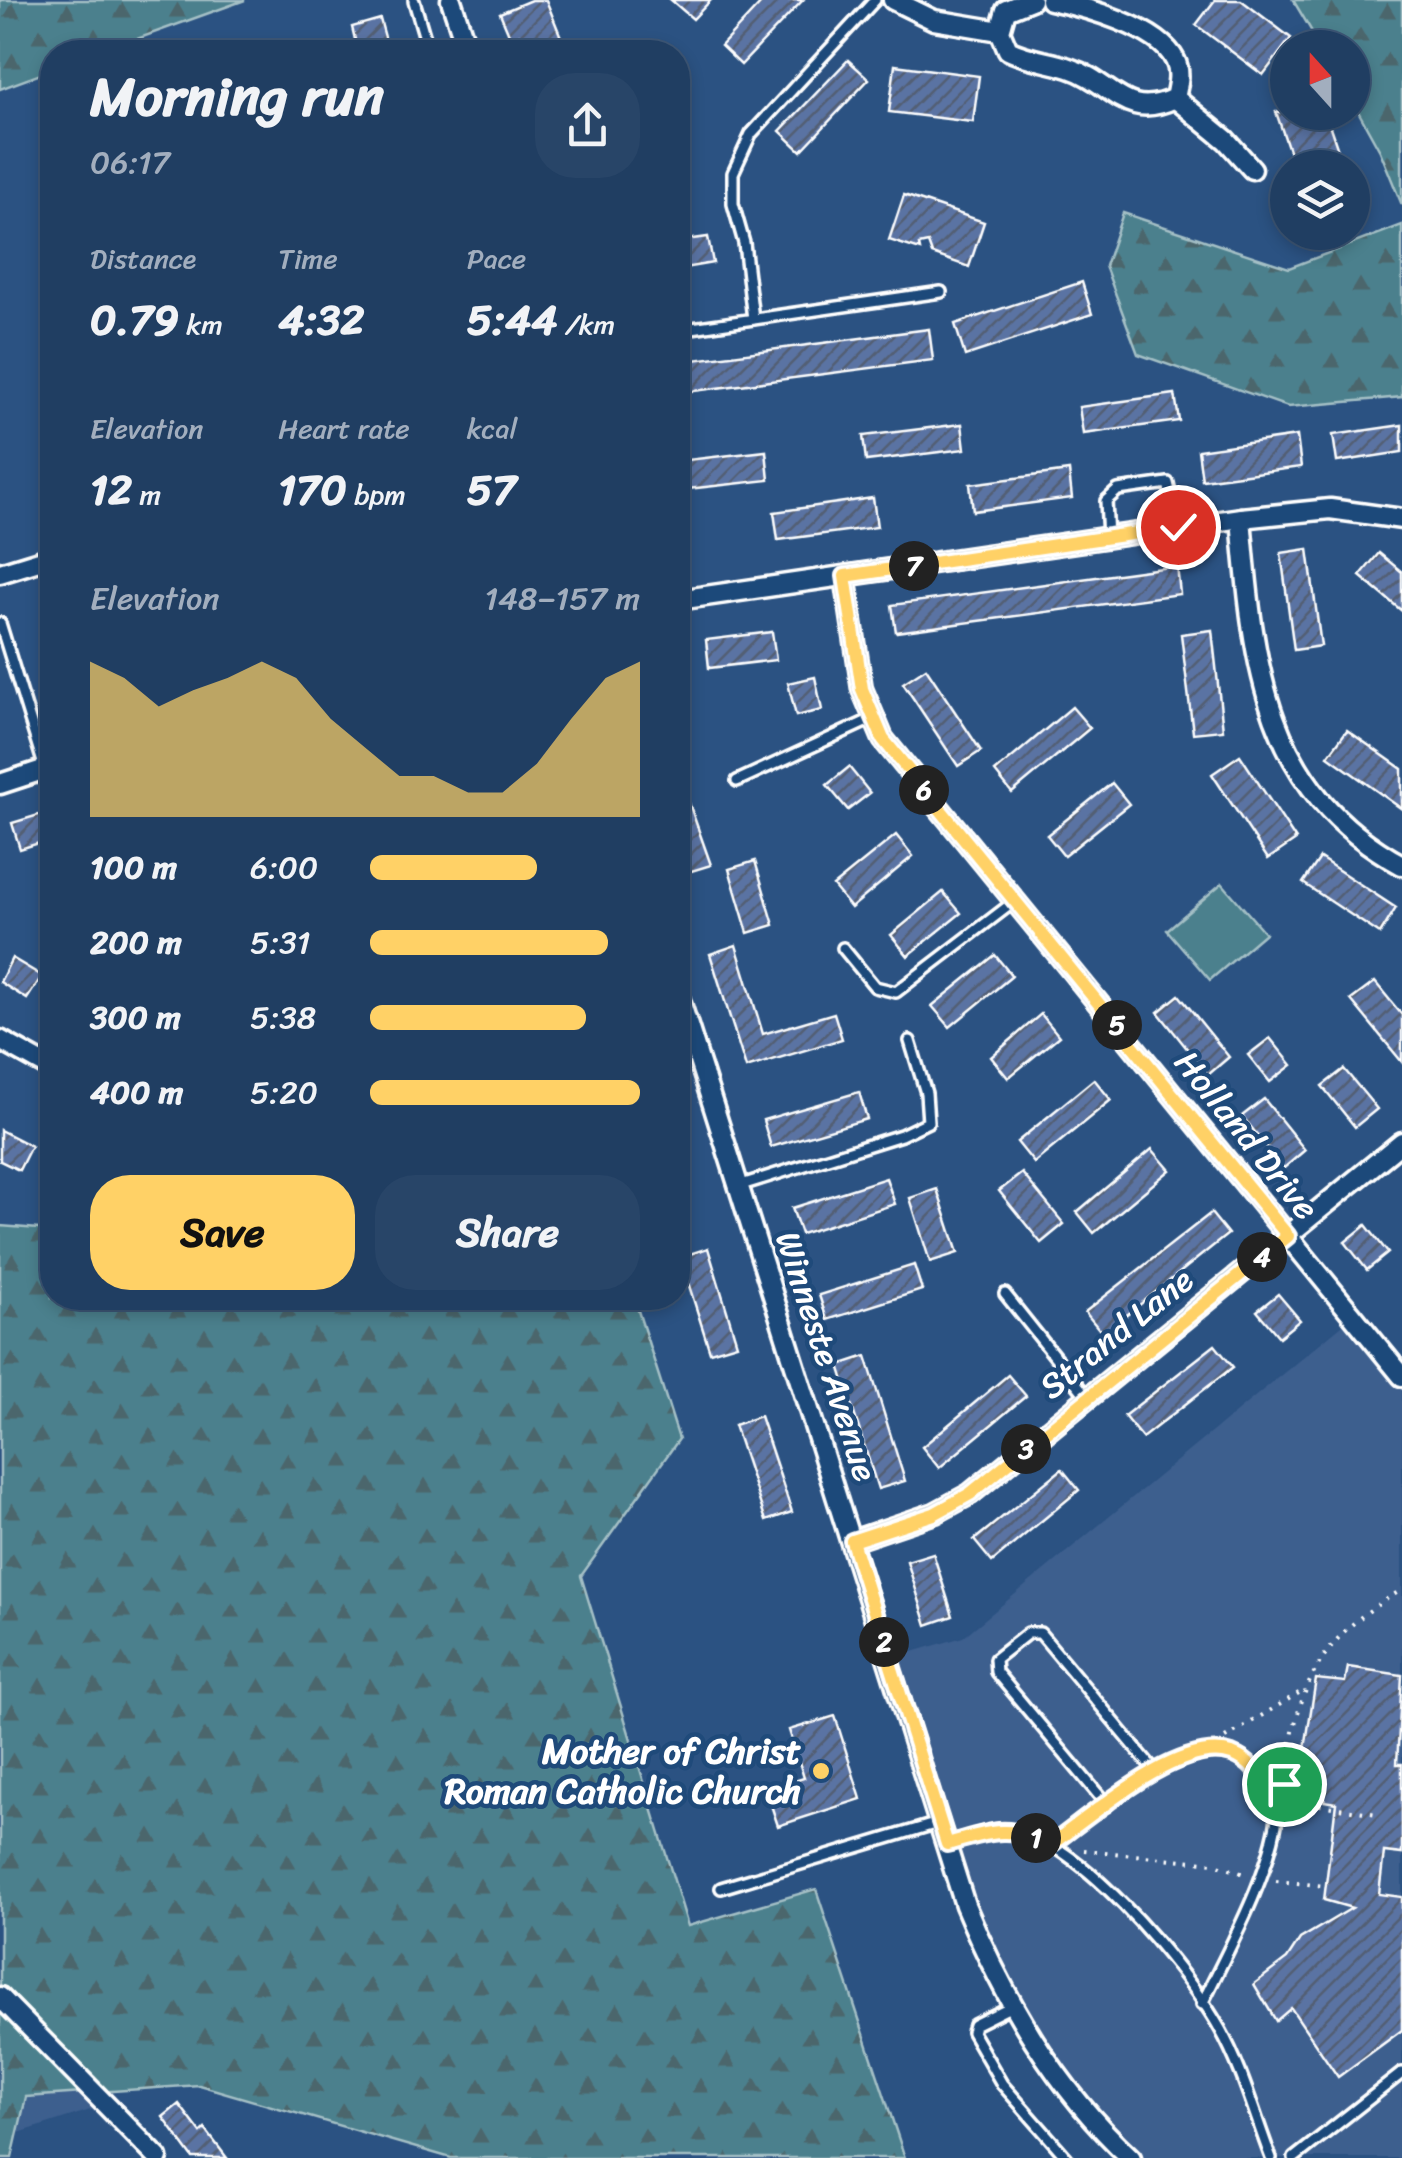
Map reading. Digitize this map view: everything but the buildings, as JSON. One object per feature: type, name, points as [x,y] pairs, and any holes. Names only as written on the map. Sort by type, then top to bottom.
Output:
[{"type":"street","points":[[451,0],[464,40]]},
{"type":"street","points":[[893,0],[934,20],[1000,31]]},
{"type":"street","points":[[1031,0],[1006,10],[1000,31],[1008,50],[1028,60],[1069,68],[1128,104],[1154,108],[1176,98]]},
{"type":"street","points":[[1050,0],[1100,10],[1168,48],[1177,63],[1176,98]]},
{"type":"street","points":[[1176,98],[1226,140],[1252,169]]},
{"type":"street","points":[[690,598],[1241,518],[1330,509],[1402,520]]},
{"type":"street","points":[[1241,518],[1258,674],[1279,736],[1314,791],[1338,818],[1402,864]]},
{"type":"street","points":[[0,573],[40,560]]},
{"type":"street","name":"Holland Drive","points":[[845,576],[862,689],[883,739],[1402,1376]]},
{"type":"street","points":[[0,784],[40,771]]},
{"type":"street","points":[[0,1040],[40,1063]]},
{"type":"street","name":"Winneste Avenue","points":[[690,1053],[738,1186],[972,1923],[1012,2006],[1073,2095],[1130,2157]]},
{"type":"street","name":"Strand Lane","points":[[852,1541],[934,1514],[970,1494],[1402,1142]]},
{"type":"street","points":[[0,1997],[158,2158]]},
{"type":"lane","points":[[753,319],[744,243],[734,204],[733,174],[751,134],[875,0]]},
{"type":"lane","points":[[414,1],[425,40]]},
{"type":"lane","points":[[690,328],[941,292]]},
{"type":"lane","points":[[1108,537],[1106,501],[1118,490],[1168,483],[1178,527]]},
{"type":"lane","points":[[0,624],[40,742]]},
{"type":"lane","points":[[737,781],[872,718]]},
{"type":"lane","points":[[844,948],[876,986],[896,992],[1015,902]]},
{"type":"lane","points":[[738,1186],[902,1135],[928,1122],[926,1093],[910,1041]]},
{"type":"lane","points":[[1005,1294],[1088,1398]]},
{"type":"lane","points":[[1107,1804],[996,1672],[995,1660],[1028,1633],[1040,1633],[1155,1771]]},
{"type":"lane","points":[[1049,1846],[1155,1771],[1200,1754],[1230,1753],[1255,1767],[1274,1797],[1276,1824],[1257,1879],[1202,2004]]},
{"type":"lane","points":[[721,1888],[940,1822]]},
{"type":"lane","points":[[947,1844],[1000,1828],[1030,1834],[1078,1864],[1156,1936],[1221,2030],[1271,2158]]},
{"type":"lane","points":[[1012,2006],[974,2024],[972,2032],[1002,2084],[1067,2158]]},
{"type":"lane","points":[[1294,2158],[1402,2073]]},
{"type":"path","points":[[1200,1754],[1302,1691],[1357,1618],[1402,1590]]},
{"type":"path","points":[[1302,1691],[1286,1750],[1284,1784],[1274,1797],[1377,1814]]},
{"type":"path","points":[[1049,1846],[1213,1863],[1257,1879],[1326,1886]]},
{"type":"shaded area","points":[[1353,1316],[1402,1376],[1402,2158],[1131,2158],[1073,2095],[987,1959],[889,1659],[963,1637]]},
{"type":"shaded area","points":[[31,2027],[109,2104],[0,2139]]},
{"type":"green space","points":[[0,0],[245,0],[134,40],[40,40],[40,74],[0,89]]},
{"type":"green space","points":[[1293,0],[1402,0],[1402,205],[1368,130],[1370,30],[1311,30]]},
{"type":"green space","points":[[1123,213],[1289,268],[1336,250],[1370,250],[1370,237],[1402,225],[1402,397],[1288,407],[1138,354],[1105,266]]},
{"type":"green space","points":[[1222,883],[1265,933],[1210,980],[1167,930]]},
{"type":"green space","points":[[0,1226],[40,1229],[40,1310],[638,1310],[679,1439],[581,1576],[688,1926],[816,1889],[905,2158],[451,2158],[199,2085],[26,2097],[12,2158],[0,2158]]},
{"type":"place","name":"Mother of Christ Roman Catholic Church","points":[[821,1771]]},
{"type":"route","points":[[1178,527],[845,576],[862,689],[883,739],[1288,1236],[970,1494],[934,1514],[852,1541],[947,1844],[1000,1828],[1030,1834],[1049,1846],[1161,1767],[1200,1754],[1230,1753],[1255,1767],[1274,1797],[1284,1784]]}]
